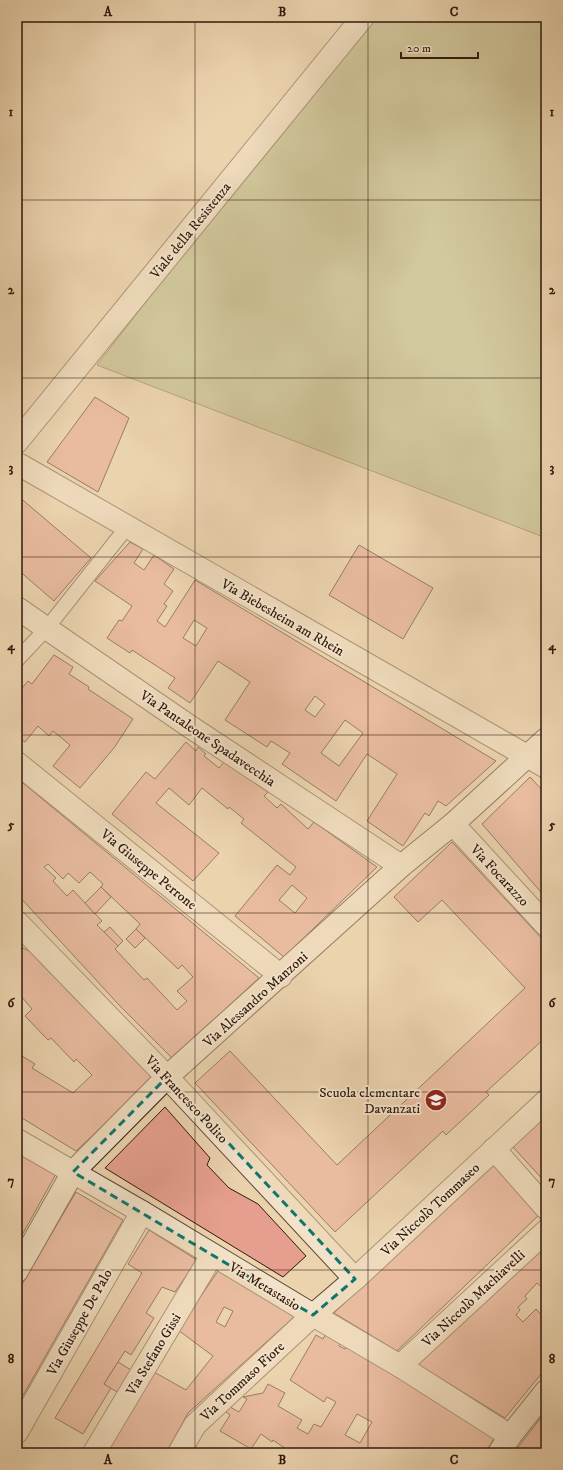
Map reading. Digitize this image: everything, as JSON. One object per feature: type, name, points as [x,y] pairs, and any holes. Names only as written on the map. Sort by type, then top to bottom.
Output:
[{"type":"street","name":"Viale della Resistenza","points":[[17,442],[363,17]]},
{"type":"street","name":"Via Biebesheim am Rhein","points":[[18,464],[546,767]]},
{"type":"street","name":"Via Pantaleone Spadavecchia","points":[[17,608],[189,726],[401,866]]},
{"type":"street","name":"Via Alessandro Manzoni","points":[[17,1271],[74,1172],[167,1077],[281,976],[401,866],[453,824],[546,739]]},
{"type":"street","name":"Via Giuseppe Perrone","points":[[17,763],[281,976]]},
{"type":"street","name":"Via Focarazzo","points":[[453,824],[546,925]]},
{"type":"street","name":"Via Francesco Polito","points":[[17,922],[167,1077],[355,1279]]},
{"type":"street","name":"Via Niccolò Tommaseo","points":[[313,1316],[355,1279],[546,1101]]},
{"type":"street","name":"Via Metastasio","points":[[17,1140],[142,1212],[313,1316],[400,1366],[504,1444]]},
{"type":"street","points":[[494,1149],[546,1208]]},
{"type":"street","name":"Via Giuseppe De Palo","points":[[17,1432],[142,1212]]},
{"type":"street","name":"Via Niccolò Machiavelli","points":[[400,1366],[546,1231]]},
{"type":"street","name":"Via Stefano Gissi","points":[[94,1453],[212,1255]]},
{"type":"street","name":"Via Tommaso Fiore","points":[[179,1453],[195,1425],[313,1316]]},
{"type":"street","points":[[504,1444],[546,1391]]},
{"type":"lane","points":[[17,660],[47,628],[127,527]]},
{"type":"highlighted area","points":[[167,1077],[355,1279],[313,1315],[73,1172]]},
{"type":"green space","points":[[367,17],[546,17],[546,538],[97,365]]},
{"type":"building","points":[[95,397],[129,418],[98,492],[47,462]]},
{"type":"building","points":[[18,496],[91,558],[54,601],[17,569]]},
{"type":"building","points":[[130,542],[143,549],[134,563],[144,570],[154,555],[174,569],[164,584],[173,591],[164,604],[167,606],[157,621],[165,627],[195,580],[496,761],[446,806],[438,801],[429,816],[425,813],[403,846],[367,821],[397,774],[367,754],[336,801],[282,764],[290,753],[271,741],[267,747],[225,720],[250,682],[218,661],[190,703],[168,688],[175,678],[132,650],[130,653],[107,638],[119,620],[122,621],[132,606],[95,581]],"holes":[[[194,620],[207,628],[196,646],[183,638]],[[315,696],[325,704],[315,717],[305,710]],[[345,720],[363,733],[339,766],[321,753]]]},
{"type":"building","points":[[359,545],[433,588],[403,639],[329,595]]},
{"type":"building","points":[[54,655],[73,667],[69,674],[89,687],[88,689],[133,719],[114,748],[80,788],[53,766],[70,745],[53,731],[49,736],[38,726],[25,742],[17,736],[17,694],[28,681],[32,684]]},
{"type":"building","points":[[186,742],[196,751],[198,747],[206,754],[204,756],[219,768],[224,762],[268,792],[264,796],[277,808],[281,804],[308,829],[314,822],[377,867],[284,957],[235,916],[277,865],[290,875],[296,867],[241,823],[244,819],[229,807],[228,809],[202,788],[189,805],[169,788],[156,803],[219,853],[193,881],[112,814],[146,772],[155,779]],"holes":[[[292,885],[307,898],[295,913],[279,900]]]},
{"type":"building","points":[[530,777],[546,794],[546,898],[482,824]]},
{"type":"building","points":[[17,778],[259,978],[173,1059],[120,1006],[17,894],[17,848],[19,846],[17,843]],"holes":[[[48,864],[63,879],[68,873],[79,883],[90,872],[103,884],[101,887],[140,924],[136,929],[178,969],[182,965],[193,977],[177,991],[187,1001],[177,1010],[147,978],[144,980],[115,949],[118,946],[97,925],[102,921],[73,890],[67,896],[53,881],[56,878],[44,867]]]},
{"type":"building","points":[[452,842],[546,943],[546,1037],[486,1092],[489,1095],[446,1135],[443,1131],[335,1232],[195,1083],[230,1051],[337,1165],[525,988],[442,900],[418,922],[394,897]]},
{"type":"building","points":[[101,887],[111,897],[95,914],[85,903]]},
{"type":"building","points":[[110,927],[123,941],[118,946],[104,932]]},
{"type":"building","points":[[136,929],[145,938],[135,948],[126,939]]},
{"type":"building","points":[[17,945],[29,951],[153,1079],[76,1151],[17,1115],[17,1053],[35,1064],[32,1068],[73,1093],[92,1075],[76,1059],[74,1062],[51,1038],[48,1040],[25,1016],[32,1009],[21,996],[17,1002]]},
{"type":"building","points":[[165,1107],[210,1158],[207,1165],[229,1188],[258,1204],[306,1256],[283,1277],[105,1168]]},
{"type":"building","points":[[546,1116],[546,1183],[513,1147]]},
{"type":"building","points":[[17,1151],[56,1174],[17,1244]]},
{"type":"building","points":[[494,1164],[541,1213],[397,1351],[334,1313]]},
{"type":"building","points":[[76,1192],[123,1220],[17,1406],[17,1293]]},
{"type":"building","points":[[149,1230],[197,1260],[175,1292],[162,1287],[146,1313],[154,1318],[131,1355],[125,1351],[104,1384],[111,1388],[83,1434],[55,1418],[142,1273],[128,1264]]},
{"type":"building","points":[[546,1243],[546,1291],[537,1283],[525,1296],[527,1299],[518,1307],[520,1310],[516,1315],[523,1322],[536,1309],[546,1320],[546,1368],[505,1418],[417,1364]]},
{"type":"building","points":[[220,1268],[295,1316],[188,1413],[166,1453],[106,1453],[154,1372],[186,1390],[213,1356],[178,1330]],"holes":[[[224,1307],[233,1311],[225,1327],[216,1322]]]},
{"type":"building","points":[[327,1332],[342,1341],[339,1346],[345,1349],[348,1347],[495,1437],[485,1453],[289,1453],[285,1451],[286,1449],[273,1440],[272,1442],[261,1434],[251,1449],[220,1431],[230,1415],[226,1412],[230,1407],[239,1412],[247,1399],[243,1397],[263,1393],[268,1384],[285,1393],[278,1406],[302,1420],[297,1428],[308,1434],[314,1424],[321,1427],[336,1402],[327,1397],[324,1402],[290,1380],[316,1335],[323,1339]],"holes":[[[357,1414],[372,1422],[360,1443],[345,1435]]]},
{"type":"building","points":[[118,1362],[131,1370],[117,1392],[104,1384]]},
{"type":"building","points":[[546,1411],[546,1453],[514,1453],[516,1450]]},
{"type":"place","name":"Scuola elementare Davanzati","points":[[436,1100]]}]
